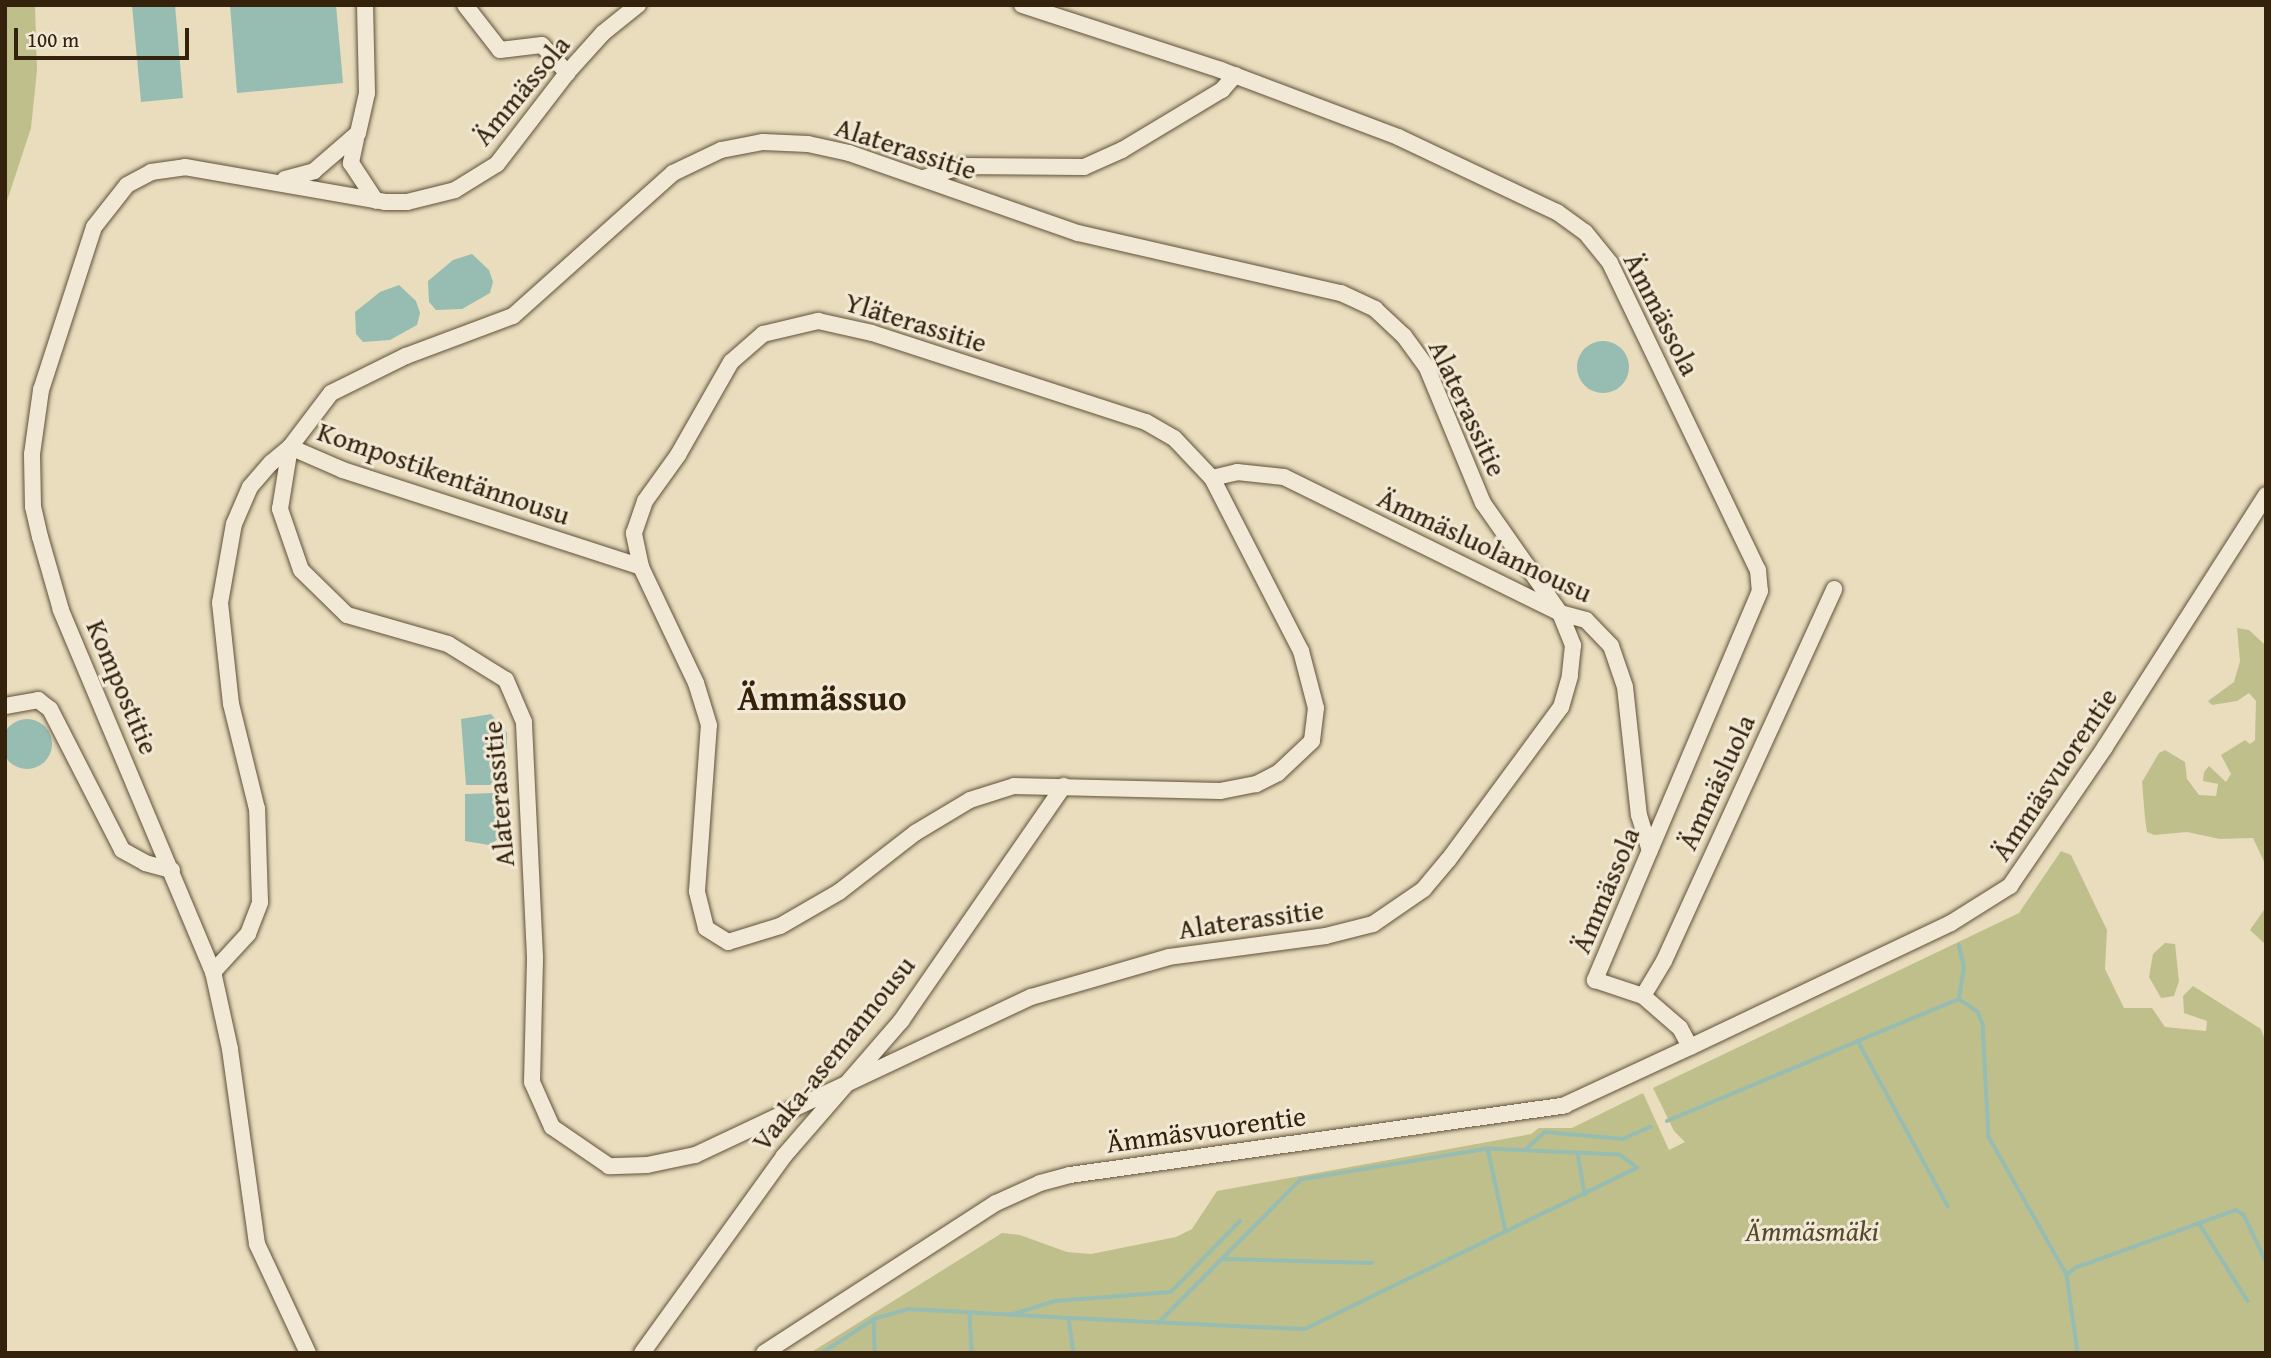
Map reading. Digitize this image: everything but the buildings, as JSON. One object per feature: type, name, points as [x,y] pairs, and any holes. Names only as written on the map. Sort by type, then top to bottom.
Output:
[{"type":"street","points":[[365,5],[367,93],[351,163],[376,201]]},
{"type":"street","points":[[465,5],[493,46],[509,51],[542,45],[568,73]]},
{"type":"street","name":"Ämmässola","points":[[270,180],[376,201],[407,202],[435,197],[477,178],[513,147],[568,73],[603,33],[638,5]]},
{"type":"street","name":"Ämmässola","points":[[1022,5],[1234,75],[1398,137],[1557,212],[1585,232],[1610,263],[1758,570],[1760,592],[1595,980],[1643,996]]},
{"type":"street","points":[[924,177],[963,166],[1084,167],[1122,150],[1222,90],[1234,75]]},
{"type":"street","points":[[270,180],[298,178],[314,170],[358,133]]},
{"type":"street","name":"Alaterassitie","points":[[763,142],[808,144],[924,177],[1004,210],[1078,233],[1341,293],[1375,309],[1404,336],[1427,369],[1483,503],[1560,613],[1573,645],[1561,707],[1448,860],[1395,912],[1373,924],[1326,936],[1169,957],[1031,997],[856,1076],[695,1155],[647,1165],[609,1166],[552,1127],[532,1082],[535,957],[524,722],[506,680],[448,644],[347,615],[301,570],[279,509],[290,447],[331,393],[405,356],[513,316],[673,173],[721,150],[763,142]]},
{"type":"street","name":"Kompostitie","points":[[270,180],[186,167],[151,172],[127,185],[107,204],[94,227],[41,390],[32,454],[33,507],[61,610],[213,972],[230,1049],[257,1244],[308,1353]]},
{"type":"street","name":"Yläterassitie","points":[[818,321],[872,333],[1146,422],[1174,438],[1212,478],[1301,651],[1316,708],[1312,741],[1278,773],[1256,784],[1220,790],[1014,786],[970,800],[915,833],[839,892],[780,926],[728,942],[706,928],[697,891],[709,725],[696,684],[641,567],[634,533],[645,501],[678,456],[732,362],[763,334],[818,321]]},
{"type":"street","name":"Kompostikentännousu","points":[[213,972],[248,934],[260,902],[257,809],[223,659],[220,603],[225,566],[234,524],[250,487],[290,447],[343,470],[641,567]]},
{"type":"street","name":"Ämmäsluolannousu","points":[[1212,478],[1237,472],[1284,477],[1560,613],[1586,620],[1611,646],[1625,687],[1639,815],[1650,850]]},
{"type":"street","name":"Ämmäsvuorentie","points":[[764,1353],[996,1203],[1040,1183],[1070,1175],[1565,1105],[1951,923],[2010,886],[2113,736],[2266,495]]},
{"type":"street","name":"Ämmäsluola","points":[[1643,996],[1664,961],[1834,589]]},
{"type":"street","points":[[5,706],[38,700],[50,709],[122,850],[145,863],[172,870]]},
{"type":"street","name":"Vaaka-asemannousu","points":[[642,1353],[767,1177],[901,1021],[1064,786]]},
{"type":"street","points":[[1643,996],[1680,1028],[1690,1047]]},
{"type":"green space","points":[[5,5],[35,5],[37,70],[31,128],[5,207]]},
{"type":"green space","points":[[2237,628],[2249,630],[2264,644],[2266,630],[2266,866],[2253,838],[2220,839],[2187,832],[2154,835],[2147,832],[2145,818],[2142,782],[2159,753],[2165,750],[2185,762],[2187,779],[2199,795],[2216,796],[2218,784],[2203,781],[2204,772],[2209,766],[2226,782],[2231,774],[2221,755],[2245,740],[2250,744],[2255,740],[2256,701],[2249,693],[2237,701],[2212,705],[2208,701],[2234,682],[2240,661]]},
{"type":"green space","name":"Ämmäsmäki","points":[[2061,851],[2071,855],[2107,930],[2105,969],[2124,1008],[2152,1008],[2165,1027],[2206,1031],[2207,1021],[2184,1013],[2183,996],[2193,986],[2261,1029],[2266,1043],[2266,1353],[810,1353],[1002,1233],[1020,1235],[1067,1252],[1091,1254],[1176,1237],[1192,1229],[1217,1191],[1531,1134],[1539,1128],[1572,1128],[1643,1093],[1669,1150],[1685,1142],[1674,1131],[1653,1088],[2019,913]]},
{"type":"green space","points":[[2266,907],[2266,945],[2250,930]]},
{"type":"green space","points":[[2165,943],[2175,944],[2179,981],[2174,996],[2161,998],[2149,977],[2153,954]]},
{"type":"water","points":[[132,5],[175,5],[183,98],[141,102]]},
{"type":"water","points":[[230,5],[336,5],[343,83],[237,93]]},
{"type":"water","points":[[472,254],[489,270],[493,282],[490,293],[462,309],[436,310],[429,302],[428,281],[453,260]]},
{"type":"water","points":[[399,285],[416,301],[420,313],[417,325],[390,340],[363,342],[356,334],[355,312],[380,292]]},
{"type":"water","points":[[1603,341],[1622,348],[1629,367],[1622,386],[1603,393],[1584,386],[1577,367],[1584,348]]},
{"type":"water","points":[[491,714],[507,733],[507,765],[490,785],[466,785],[461,719]]},
{"type":"water","points":[[27,719],[45,726],[52,744],[45,762],[27,769],[9,762],[2,744],[9,726]]},
{"type":"water","points":[[493,793],[507,805],[506,834],[489,845],[465,841],[465,794]]},
{"type":"waterway","points":[[1667,1121],[1959,999],[1964,968],[1959,946]]},
{"type":"waterway","points":[[1959,999],[1978,1012],[1983,1024],[1989,1137],[2067,1275],[2078,1353]]},
{"type":"waterway","points":[[1858,1041],[1948,1206]]},
{"type":"waterway","points":[[1525,1150],[1545,1132],[1623,1139],[1650,1127]]},
{"type":"waterway","points":[[1488,1149],[1506,1231]]},
{"type":"waterway","points":[[1069,1318],[1254,1327],[1305,1329],[1637,1168],[1620,1155],[1488,1149],[1301,1180],[1159,1323]]},
{"type":"waterway","points":[[1578,1153],[1585,1194]]},
{"type":"waterway","points":[[2067,1275],[2075,1268],[2236,1210],[2244,1215],[2266,1261]]},
{"type":"waterway","points":[[1010,1315],[1055,1301],[1171,1292],[1240,1221]]},
{"type":"waterway","points":[[2199,1223],[2248,1301]]},
{"type":"waterway","points":[[1223,1259],[1372,1263]]},
{"type":"waterway","points":[[874,1319],[909,1309],[1069,1318],[1074,1353]]},
{"type":"waterway","points":[[970,1313],[972,1353]]},
{"type":"waterway","points":[[822,1353],[874,1319],[875,1353]]},
{"type":"district","name":"Ämmässuo","points":[[822,698]]}]
